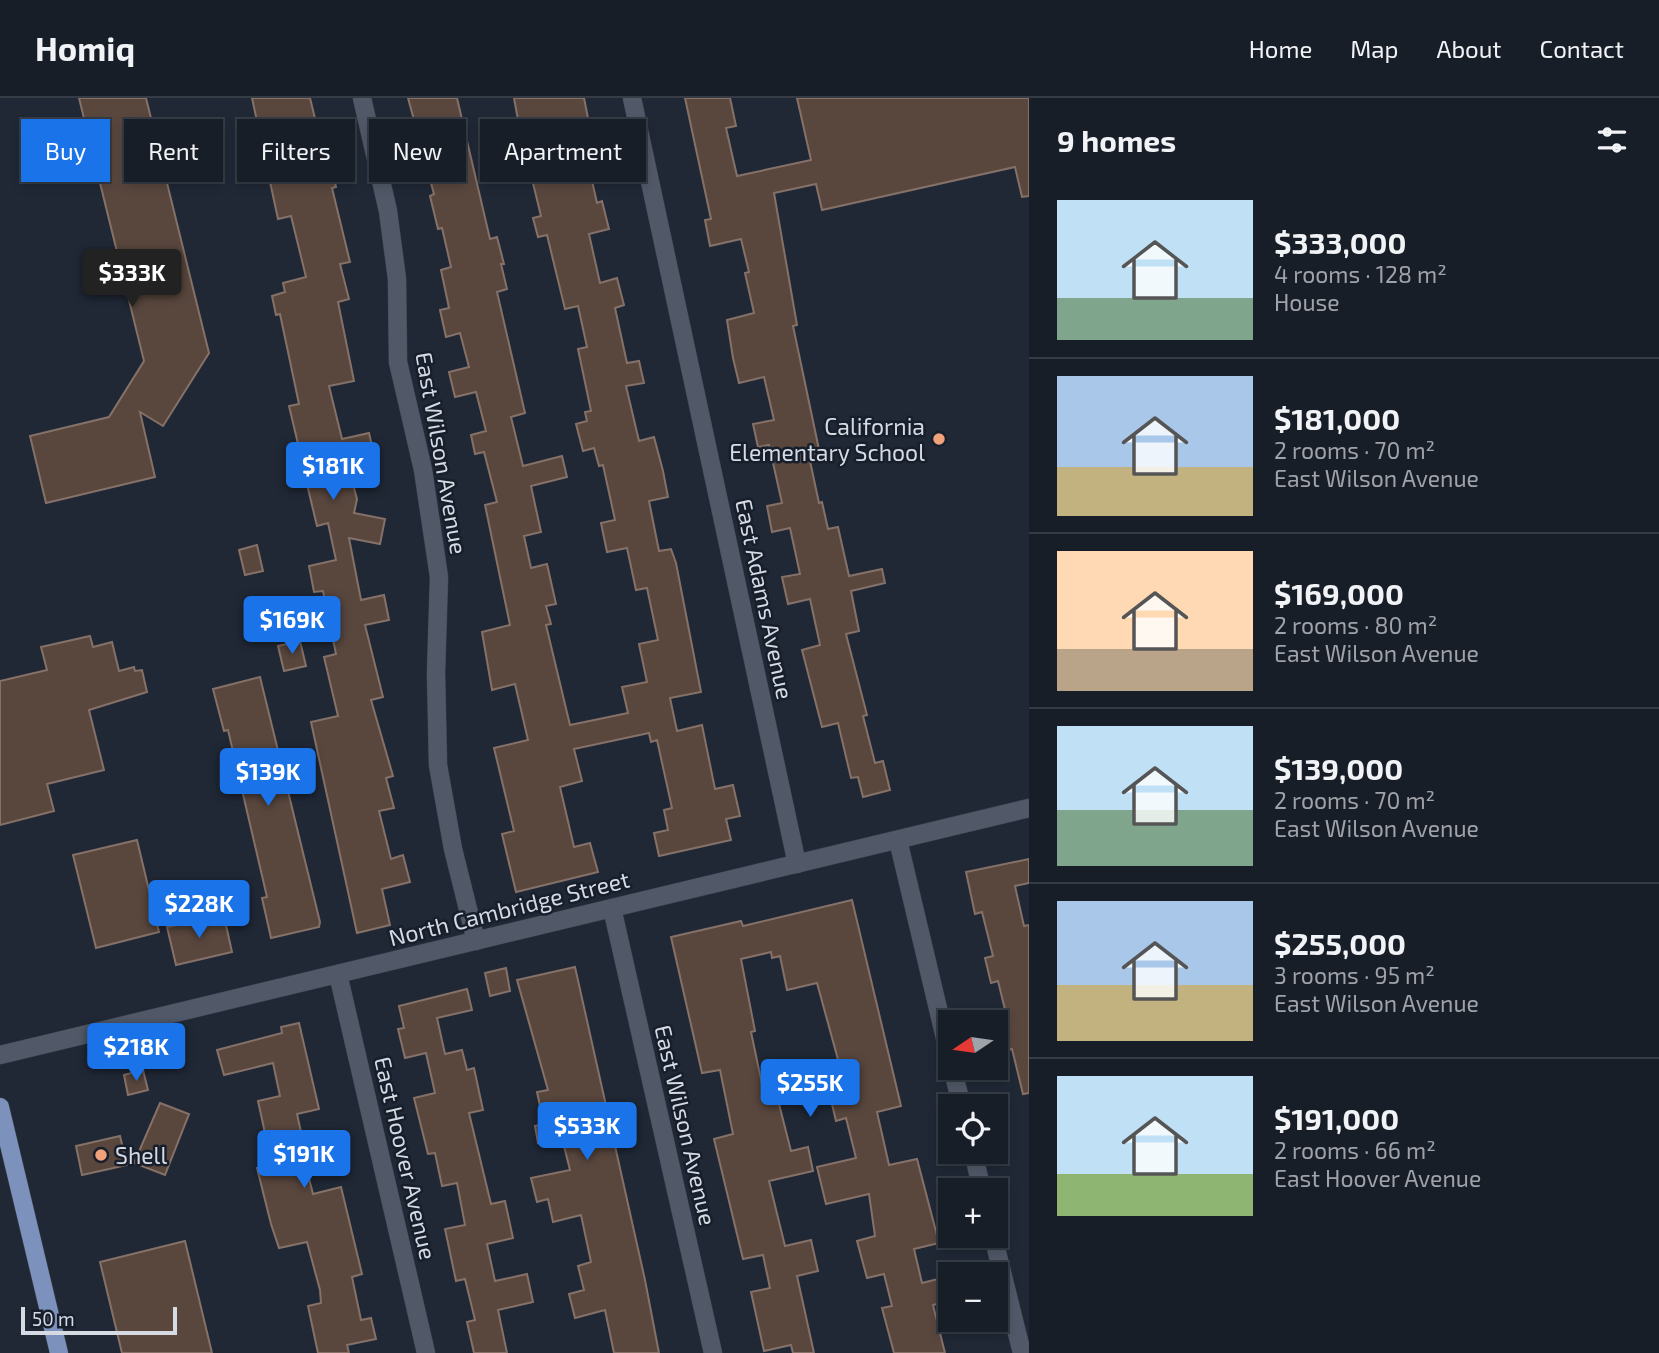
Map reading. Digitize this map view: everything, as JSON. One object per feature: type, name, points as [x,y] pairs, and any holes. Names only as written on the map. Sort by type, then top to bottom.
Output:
[{"type":"main road","points":[[0,1107],[59,1353]]},
{"type":"street","name":"East Wilson Avenue","points":[[362,98],[388,211],[397,279],[398,362],[423,470],[439,577],[436,673],[438,765],[453,849],[476,941]]},
{"type":"street","name":"East Adams Avenue","points":[[632,98],[797,864]]},
{"type":"street","name":"North Cambridge Street","points":[[0,1055],[1029,808]]},
{"type":"street","points":[[898,840],[938,1010]]},
{"type":"street","name":"East Wilson Avenue","points":[[611,908],[713,1353]]},
{"type":"street","name":"East Hoover Avenue","points":[[338,974],[426,1353]]},
{"type":"street","points":[[996,1248],[1022,1353]]},
{"type":"building","points":[[79,98],[146,98],[151,119],[124,119],[124,182],[167,182],[209,353],[163,426],[140,412],[155,477],[46,503],[30,436],[109,417],[144,361],[100,182],[110,182],[110,119],[84,119]]},
{"type":"building","points":[[252,98],[310,98],[315,119],[257,119]]},
{"type":"building","points":[[408,98],[457,98],[462,119],[414,119]]},
{"type":"building","points":[[514,98],[584,98],[588,119],[518,119]]},
{"type":"building","points":[[685,98],[730,98],[736,126],[726,128],[737,176],[811,160],[797,98],[1029,98],[1029,196],[1022,197],[1015,167],[822,210],[816,184],[774,193],[797,325],[793,326],[821,459],[810,461],[819,503],[822,502],[828,529],[838,527],[849,576],[882,569],[885,583],[851,591],[859,631],[846,634],[867,715],[863,716],[875,763],[883,761],[890,790],[863,797],[858,777],[851,778],[838,723],[822,727],[802,650],[820,645],[810,599],[788,604],[782,577],[800,574],[790,528],[772,532],[767,506],[782,503],[769,445],[758,447],[753,424],[774,420],[764,377],[739,383],[733,358],[727,320],[754,313],[745,273],[749,272],[741,239],[710,246],[705,220],[711,219]]},
{"type":"building","points":[[466,136],[490,239],[497,237],[504,264],[501,264],[507,289],[497,292],[525,413],[511,417],[523,466],[562,456],[567,477],[531,486],[541,532],[524,536],[531,568],[547,564],[556,604],[546,606],[551,624],[546,625],[570,725],[628,713],[622,687],[647,682],[639,644],[658,640],[647,588],[636,590],[627,548],[607,552],[601,523],[615,520],[603,465],[599,466],[594,448],[583,451],[576,424],[587,421],[585,412],[591,411],[578,349],[587,347],[578,306],[565,309],[547,235],[538,237],[533,218],[541,216],[533,182],[592,182],[597,203],[602,201],[609,229],[589,234],[600,283],[617,278],[624,305],[615,308],[627,363],[639,361],[644,383],[626,386],[639,441],[654,437],[663,471],[668,497],[649,501],[659,551],[671,549],[676,563],[701,692],[670,698],[677,731],[702,725],[715,789],[733,785],[740,816],[726,819],[731,840],[659,856],[654,833],[668,830],[664,810],[672,808],[657,740],[651,742],[649,733],[574,749],[582,781],[560,787],[574,847],[590,843],[598,872],[516,892],[502,834],[514,831],[494,748],[528,740],[515,684],[492,690],[482,632],[510,625],[485,505],[497,502],[484,452],[475,454],[471,435],[486,431],[476,392],[455,397],[449,372],[469,367],[460,333],[446,337],[440,310],[449,308],[441,270],[451,267],[442,228],[438,229],[430,196],[434,194],[431,182],[466,182]]},
{"type":"building","points":[[270,182],[335,182],[336,187],[332,188],[350,262],[340,264],[349,299],[338,302],[354,381],[329,386],[342,439],[369,433],[375,459],[348,466],[357,499],[354,513],[385,519],[380,544],[349,538],[361,600],[384,595],[389,620],[365,625],[383,697],[371,700],[393,776],[386,778],[394,808],[379,811],[391,859],[403,855],[410,882],[382,889],[390,925],[357,933],[311,722],[338,716],[324,657],[336,654],[323,591],[314,592],[309,566],[336,560],[328,523],[317,526],[305,476],[296,478],[289,450],[299,448],[289,406],[299,404],[280,314],[276,315],[272,296],[285,292],[283,283],[306,277],[291,216],[278,219]]},
{"type":"building","points":[[257,545],[263,571],[245,575],[239,550]]},
{"type":"building","points":[[90,636],[93,647],[112,642],[119,671],[134,667],[135,671],[142,670],[147,692],[89,710],[104,770],[47,784],[54,811],[0,825],[0,681],[47,670],[41,647]]},
{"type":"building","points":[[300,641],[306,666],[284,671],[278,646]]},
{"type":"building","points":[[260,677],[320,922],[319,927],[271,938],[262,898],[267,897],[228,730],[224,731],[213,689]]},
{"type":"building","points":[[137,840],[159,932],[96,948],[73,855]]},
{"type":"building","points":[[1029,859],[1029,883],[1015,886],[1024,926],[1029,925],[1029,1093],[1023,1094],[1012,1049],[1008,1050],[1008,1010],[1005,1010],[998,981],[991,983],[985,958],[993,956],[982,912],[975,914],[966,872]]},
{"type":"building","points":[[852,900],[901,1106],[877,1112],[889,1165],[917,1159],[938,1243],[914,1249],[922,1283],[938,1279],[938,1304],[933,1305],[945,1353],[894,1353],[882,1308],[892,1306],[884,1274],[867,1278],[857,1241],[875,1236],[869,1194],[826,1204],[817,1167],[856,1158],[846,1118],[836,1121],[831,1100],[848,1096],[817,983],[787,990],[780,956],[772,958],[771,952],[741,959],[755,1031],[751,1032],[766,1103],[778,1100],[791,1151],[808,1147],[813,1171],[769,1181],[785,1246],[811,1240],[818,1271],[797,1276],[814,1353],[793,1353],[791,1345],[764,1351],[751,1292],[770,1288],[763,1255],[743,1259],[714,1139],[733,1134],[720,1070],[702,1073],[671,937],[741,921],[743,926]]},
{"type":"building","points":[[224,916],[232,952],[176,965],[167,927]]},
{"type":"building","points":[[575,967],[659,1353],[614,1353],[605,1310],[575,1318],[569,1294],[584,1290],[578,1266],[591,1262],[581,1215],[553,1222],[548,1199],[537,1202],[531,1178],[570,1170],[562,1138],[538,1143],[535,1126],[544,1124],[537,1092],[548,1090],[517,980]]},
{"type":"building","points":[[506,968],[510,991],[490,996],[485,973]]},
{"type":"building","points":[[467,989],[472,1010],[437,1018],[445,1054],[462,1050],[467,1070],[474,1068],[483,1110],[469,1113],[491,1204],[505,1201],[513,1238],[487,1244],[495,1281],[527,1274],[533,1302],[498,1310],[507,1353],[474,1353],[467,1322],[475,1320],[465,1279],[456,1281],[445,1229],[465,1225],[457,1183],[442,1186],[435,1153],[428,1154],[414,1098],[435,1093],[426,1053],[405,1058],[398,1029],[404,1028],[399,1006]]},
{"type":"building","points":[[299,1023],[319,1109],[297,1114],[305,1150],[302,1151],[313,1194],[341,1187],[362,1274],[352,1277],[361,1320],[371,1318],[376,1339],[347,1345],[349,1353],[318,1353],[308,1306],[321,1303],[320,1290],[307,1242],[279,1248],[271,1224],[257,1168],[272,1165],[258,1101],[280,1096],[273,1063],[224,1075],[217,1050],[282,1033],[281,1027]]},
{"type":"building","points":[[143,1070],[148,1090],[128,1095],[124,1075]]},
{"type":"building","points":[[160,1103],[189,1114],[165,1175],[134,1163]]},
{"type":"building","name":"Shell","points":[[120,1136],[127,1165],[82,1175],[76,1146]]},
{"type":"building","points":[[185,1241],[212,1353],[122,1353],[100,1262]]},
{"type":"place","name":"California Elementary School","points":[[939,439]]},
{"type":"place","name":"Shell","points":[[101,1155]]}]
